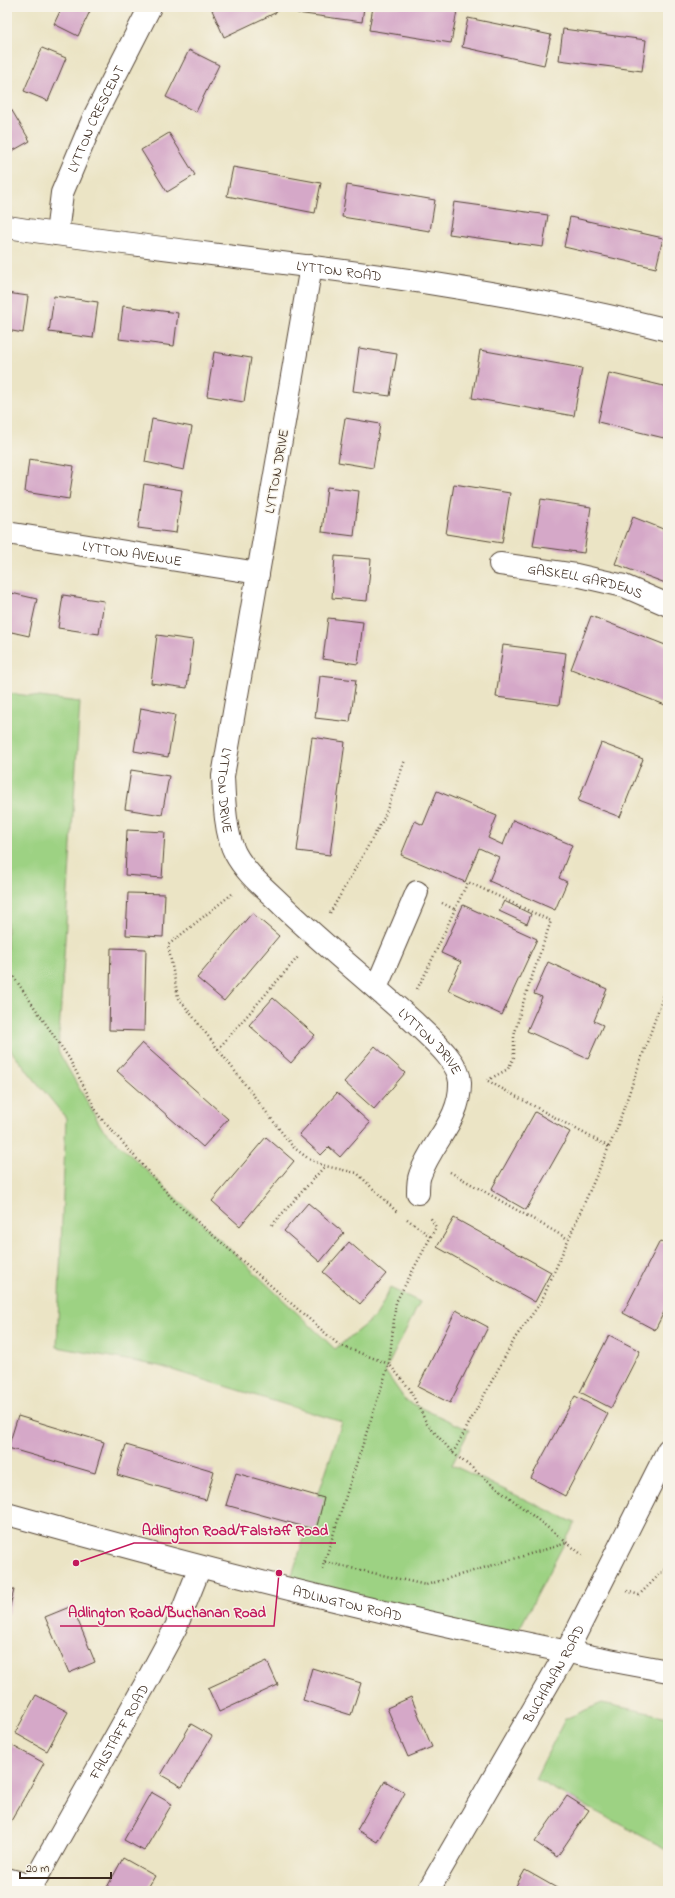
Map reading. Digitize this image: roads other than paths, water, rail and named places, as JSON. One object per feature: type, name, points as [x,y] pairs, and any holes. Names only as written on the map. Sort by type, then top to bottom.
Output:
[{"type":"street","name":"LYTTON CRESCENT","points":[[57,234],[62,193],[94,118],[150,7]]},
{"type":"street","name":"LYTTON ROAD","points":[[7,227],[311,266],[591,311],[668,330]]},
{"type":"street","name":"LYTTON DRIVE","points":[[311,266],[223,776],[225,814],[235,853],[253,877],[316,937],[376,988],[439,1046],[454,1065],[460,1080],[459,1103],[452,1121],[427,1160],[419,1176],[418,1193]]},
{"type":"street","name":"LYTTON AVENUE","points":[[7,533],[258,573]]},
{"type":"street","name":"GASKELL GARDENS","points":[[500,564],[576,575],[624,586],[668,605]]},
{"type":"street","points":[[376,988],[417,892]]},
{"type":"street","name":"BUCHANAN ROAD","points":[[428,1891],[566,1653],[668,1450]]},
{"type":"street","name":"ADLINGTON ROAD","points":[[7,1514],[200,1567],[313,1596],[566,1653],[668,1671]]},
{"type":"street","name":"FALSTAFF ROAD","points":[[31,1888],[162,1654],[176,1626],[200,1567]]},
{"type":"street","points":[[7,1879],[31,1888]]},
{"type":"place","name":"Adlington Road/Falstaff Road","points":[[76,1563]]},
{"type":"place","name":"Adlington Road/Buchanan Road","points":[[279,1573]]}]
